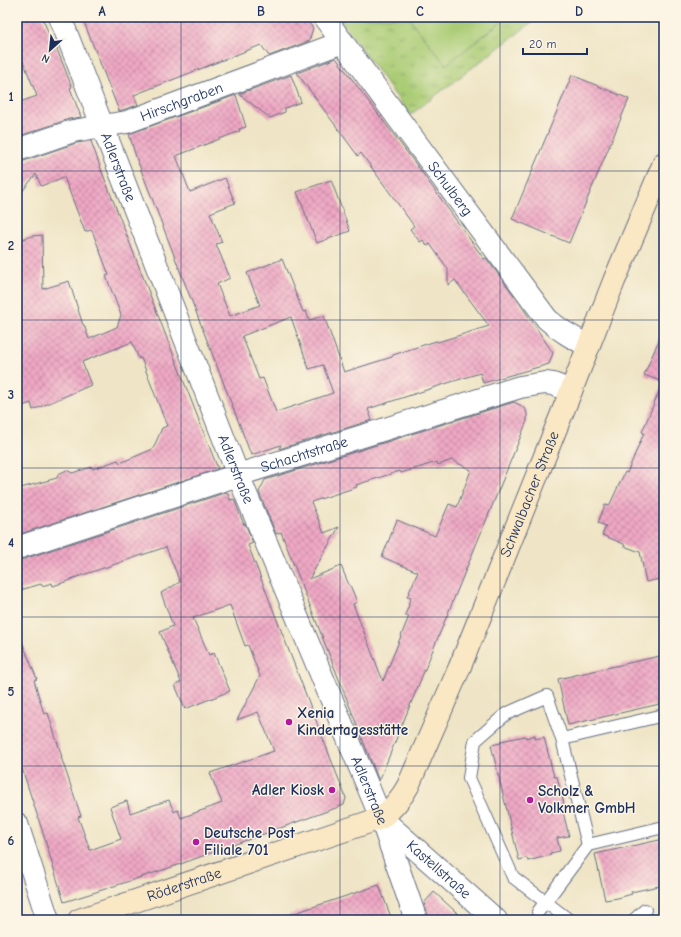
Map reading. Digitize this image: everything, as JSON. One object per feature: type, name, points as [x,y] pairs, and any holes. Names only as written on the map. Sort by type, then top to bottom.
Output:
[{"type":"street","name":"Adlerstraße","points":[[60,17],[238,475],[381,818],[416,920]]},
{"type":"street","name":"Schulberg","points":[[324,17],[548,319],[565,333],[589,346]]},
{"type":"street","name":"Hirschgraben","points":[[17,150],[73,131],[127,122],[343,42]]},
{"type":"street","name":"Schwalbacher Straße","points":[[381,818],[391,810],[408,786],[458,669],[614,281],[664,163]]},
{"type":"street","name":"Schachtstraße","points":[[17,548],[238,475],[520,387],[545,383],[553,384],[571,391]]},
{"type":"street","name":"Röderstraße","points":[[79,920],[381,818]]},
{"type":"street","name":"Kastellstraße","points":[[381,818],[496,920]]},
{"type":"street","points":[[17,824],[48,920]]},
{"type":"lane","points":[[569,920],[513,876],[469,778],[475,742],[506,714],[547,696],[562,739],[588,845]]},
{"type":"lane","points":[[562,739],[664,714]]},
{"type":"lane","points":[[538,912],[588,845],[664,827]]},
{"type":"lane","points":[[634,920],[645,910]]},
{"type":"green space","points":[[338,17],[539,17],[410,115]]},
{"type":"green space","points":[[408,17],[507,17],[446,65]]},
{"type":"building","points":[[17,17],[42,17],[51,39],[53,39],[72,87],[70,88],[81,117],[69,119],[17,137],[17,103],[37,96],[17,46]]},
{"type":"building","points":[[82,17],[304,17],[313,28],[309,41],[269,56],[261,45],[134,95],[138,105],[119,111]]},
{"type":"building","points":[[336,58],[418,167],[484,259],[486,258],[516,298],[553,353],[549,364],[483,383],[480,373],[368,409],[372,420],[279,449],[281,445],[251,455],[136,157],[129,134],[236,95],[246,127],[239,129],[240,131],[176,156],[190,192],[225,178],[235,203],[210,213],[222,242],[216,244],[230,278],[217,284],[230,316],[260,305],[247,273],[282,259],[303,312],[306,311],[309,320],[324,316],[344,372],[436,341],[438,342],[489,326],[455,280],[448,285],[448,269],[430,244],[427,246],[423,240],[420,242],[410,229],[414,226],[361,153],[358,156],[297,73]],"holes":[[[291,317],[309,369],[323,365],[333,393],[276,412],[263,378],[259,379],[242,336]]]},
{"type":"building","points":[[291,75],[301,102],[285,108],[285,112],[270,118],[239,94]]},
{"type":"building","points":[[572,75],[629,99],[569,243],[512,219]]},
{"type":"building","points":[[91,141],[218,469],[17,535],[17,489],[57,478],[58,474],[67,470],[72,473],[92,467],[93,469],[118,460],[120,463],[153,449],[162,428],[167,426],[141,358],[139,359],[132,342],[82,362],[91,385],[33,410],[31,403],[17,408],[17,241],[32,236],[42,235],[43,289],[69,281],[89,339],[117,327],[121,315],[106,276],[109,275],[93,233],[91,230],[85,232],[64,177],[41,186],[36,174],[17,198],[17,162],[21,162],[76,143]]},
{"type":"building","points":[[331,180],[350,231],[317,243],[297,192]]},
{"type":"building","points":[[664,328],[664,578],[646,582],[640,552],[602,535],[606,526],[598,523],[605,505],[609,506],[625,472],[627,473],[663,382],[644,375]]},
{"type":"building","points":[[514,402],[526,410],[527,421],[379,781],[281,532],[276,534],[259,492],[265,480]],"holes":[[[452,460],[471,470],[457,507],[449,504],[435,536],[397,520],[382,557],[418,572],[407,597],[411,598],[405,615],[409,616],[383,681],[353,604],[357,602],[341,566],[309,579],[339,527],[324,533],[311,502],[357,487],[356,485],[400,471],[401,473],[437,462],[438,465]]]},
{"type":"building","points":[[227,492],[230,500],[234,499],[253,543],[248,545],[346,798],[344,805],[175,866],[64,902],[17,753],[17,632],[37,679],[34,680],[44,714],[48,713],[81,816],[78,817],[90,850],[121,839],[110,807],[127,801],[130,813],[169,800],[174,812],[178,810],[181,818],[222,803],[210,773],[274,751],[258,712],[237,720],[260,676],[248,645],[245,646],[230,605],[193,618],[209,655],[214,653],[230,691],[185,709],[175,685],[181,682],[160,632],[173,626],[161,593],[180,582],[166,547],[53,586],[52,583],[42,586],[41,584],[17,591],[17,560],[21,560]]},
{"type":"building","points":[[664,655],[664,703],[568,725],[558,679]]},
{"type":"building","points":[[535,735],[535,739],[544,737],[554,777],[557,777],[564,804],[561,804],[569,836],[557,838],[560,851],[528,861],[527,858],[519,860],[491,745],[501,743],[501,741],[525,736],[526,738]]},
{"type":"building","points":[[664,839],[664,885],[631,892],[632,894],[605,900],[595,854]]},
{"type":"building","points":[[379,885],[392,920],[284,920],[283,917]]},
{"type":"building","points":[[434,892],[465,920],[430,920],[424,903]]},
{"type":"place","name":"Xenia Kindertagesstätte","points":[[289,722]]},
{"type":"place","name":"Adler Kiosk","points":[[332,790]]},
{"type":"place","name":"Scholz & Volkmer GmbH","points":[[530,800]]},
{"type":"place","name":"Deutsche Post Filiale 701","points":[[196,842]]}]
